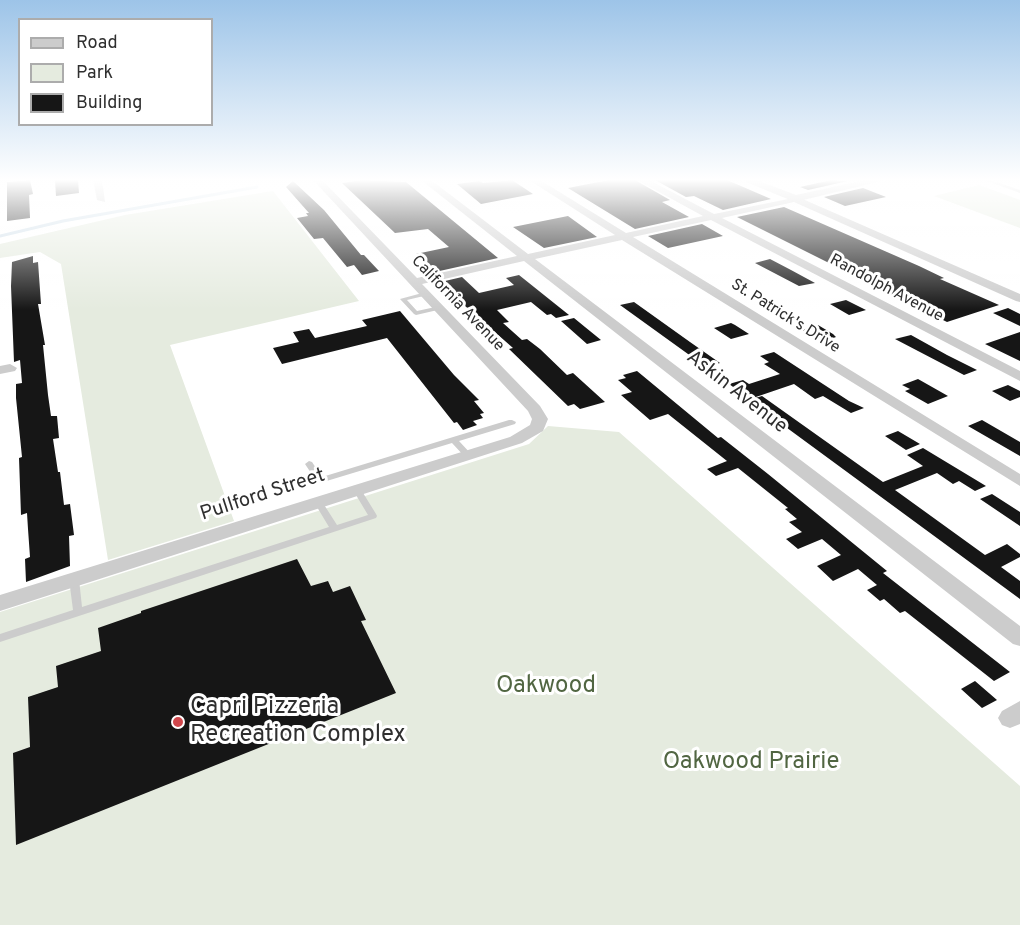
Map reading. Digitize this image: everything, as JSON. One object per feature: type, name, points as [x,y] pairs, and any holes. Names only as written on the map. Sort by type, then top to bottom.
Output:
[{"type":"street","name":"California Avenue","points":[[358,223],[535,409],[540,419],[537,428]]},
{"type":"street","name":"Askin Avenue","points":[[482,223],[1020,638]]},
{"type":"street","name":"St. Patrick's Drive","points":[[602,223],[1020,481]]},
{"type":"street","points":[[414,282],[683,223]]},
{"type":"street","name":"Randolph Avenue","points":[[724,223],[1020,377]]},
{"type":"street","points":[[850,223],[1020,297]]},
{"type":"street","name":"Pullford Street","points":[[0,603],[522,438],[537,428]]},
{"type":"lane","points":[[426,294],[403,298],[416,313],[440,308]]},
{"type":"lane","points":[[309,464],[320,480],[513,422]]},
{"type":"lane","points":[[454,440],[468,455]]},
{"type":"lane","points":[[0,638],[373,516],[357,490]]},
{"type":"lane","points":[[318,502],[335,529]]},
{"type":"lane","points":[[74,579],[78,613]]},
{"type":"green space","points":[[90,223],[298,223],[359,301],[170,345],[234,521],[108,560],[61,264],[40,252],[0,258],[0,244]]},
{"type":"green space","points":[[1007,223],[1020,223],[1020,228]]},
{"type":"green space","name":"Oakwood","points":[[548,426],[619,432],[1020,786],[1020,925],[0,925],[0,612],[529,444]]},
{"type":"building","points":[[301,223],[335,223],[361,255],[364,255],[379,271],[362,275],[354,265],[347,267],[323,238],[314,239]]},
{"type":"building","points":[[385,223],[456,223],[498,258],[435,272],[416,254],[449,247],[428,229],[395,233]]},
{"type":"building","points":[[532,223],[578,223],[597,237],[544,248],[513,227]]},
{"type":"building","points":[[625,223],[661,223],[635,229]]},
{"type":"building","points":[[749,223],[821,223],[919,266],[944,278],[940,279],[999,305],[947,322]]},
{"type":"building","points":[[702,224],[723,236],[668,248],[648,236]]},
{"type":"building","points":[[33,256],[33,263],[38,262],[41,304],[38,304],[45,345],[43,345],[51,416],[57,416],[59,438],[53,439],[64,505],[70,504],[74,535],[69,536],[70,566],[26,582],[25,559],[30,557],[27,513],[21,515],[19,458],[22,457],[16,398],[16,384],[22,383],[20,360],[14,362],[11,286],[12,262]]},
{"type":"building","points":[[770,259],[815,283],[799,286],[755,263]]},
{"type":"building","points":[[519,275],[569,315],[556,318],[551,314],[547,315],[531,302],[497,310],[509,322],[503,323],[522,340],[527,339],[540,349],[567,375],[573,373],[605,402],[580,409],[574,404],[568,406],[509,349],[513,348],[456,298],[451,291],[455,290],[445,281],[462,277],[479,293],[514,285],[506,278]]},
{"type":"building","points":[[846,300],[866,310],[849,315],[830,304]]},
{"type":"building","points":[[634,302],[720,363],[706,367],[620,305]]},
{"type":"building","points":[[1008,308],[1020,314],[1020,326],[993,313]]},
{"type":"building","points":[[400,311],[454,375],[479,400],[474,401],[484,413],[480,414],[483,418],[473,421],[477,425],[463,430],[457,422],[454,423],[387,338],[282,364],[273,348],[299,342],[293,332],[309,329],[315,338],[367,326],[362,320]]},
{"type":"building","points":[[574,318],[601,340],[587,344],[561,321]]},
{"type":"building","points":[[731,323],[749,334],[731,339],[714,328]]},
{"type":"building","points":[[818,325],[836,337],[822,342],[802,330]]},
{"type":"building","points":[[1020,332],[1020,361],[985,344]]},
{"type":"building","points":[[911,335],[977,370],[964,375],[895,339]]},
{"type":"building","points":[[774,352],[849,401],[864,408],[851,413],[823,396],[815,399],[794,384],[750,399],[729,384],[743,380],[749,384],[780,374],[764,364],[769,362],[760,356]]},
{"type":"building","points":[[637,371],[887,571],[883,573],[1010,672],[994,681],[905,611],[900,613],[884,599],[880,601],[867,590],[877,585],[858,569],[833,581],[817,566],[841,555],[822,539],[798,549],[786,539],[802,532],[789,522],[797,519],[785,509],[788,508],[738,468],[716,476],[707,469],[727,461],[668,414],[650,420],[621,395],[632,392],[618,380],[626,378],[623,375]]},
{"type":"building","points":[[918,379],[948,396],[928,404],[905,391],[910,389],[902,385]]},
{"type":"building","points":[[1008,385],[1020,391],[1020,397],[1010,401],[992,391]]},
{"type":"building","points":[[762,396],[883,482],[923,466],[907,455],[923,448],[986,486],[975,491],[959,481],[953,484],[937,473],[895,490],[985,555],[1007,544],[1020,554],[1020,557],[1001,567],[1020,581],[1020,599],[749,400]]},
{"type":"building","points":[[982,420],[1020,442],[1020,456],[968,426]]},
{"type":"building","points":[[898,431],[920,444],[906,450],[885,436]]},
{"type":"building","points":[[992,494],[1020,512],[1020,526],[980,499]]},
{"type":"building","name":"Capri Pizzeria Recreation Complex","points":[[297,559],[311,586],[328,581],[333,592],[350,586],[366,620],[361,621],[396,693],[16,845],[13,753],[30,747],[28,697],[58,687],[56,666],[101,651],[98,628],[141,613],[141,611]]},
{"type":"building","points":[[975,681],[997,700],[982,708],[961,689]]},
{"type":"waterway","points":[[0,236],[54,223]]},
{"type":"place","name":"Capri Pizzeria Recreation Complex","points":[[178,722]]},
{"type":"park label","name":"Oakwood Prairie","points":[[751,763]]}]
